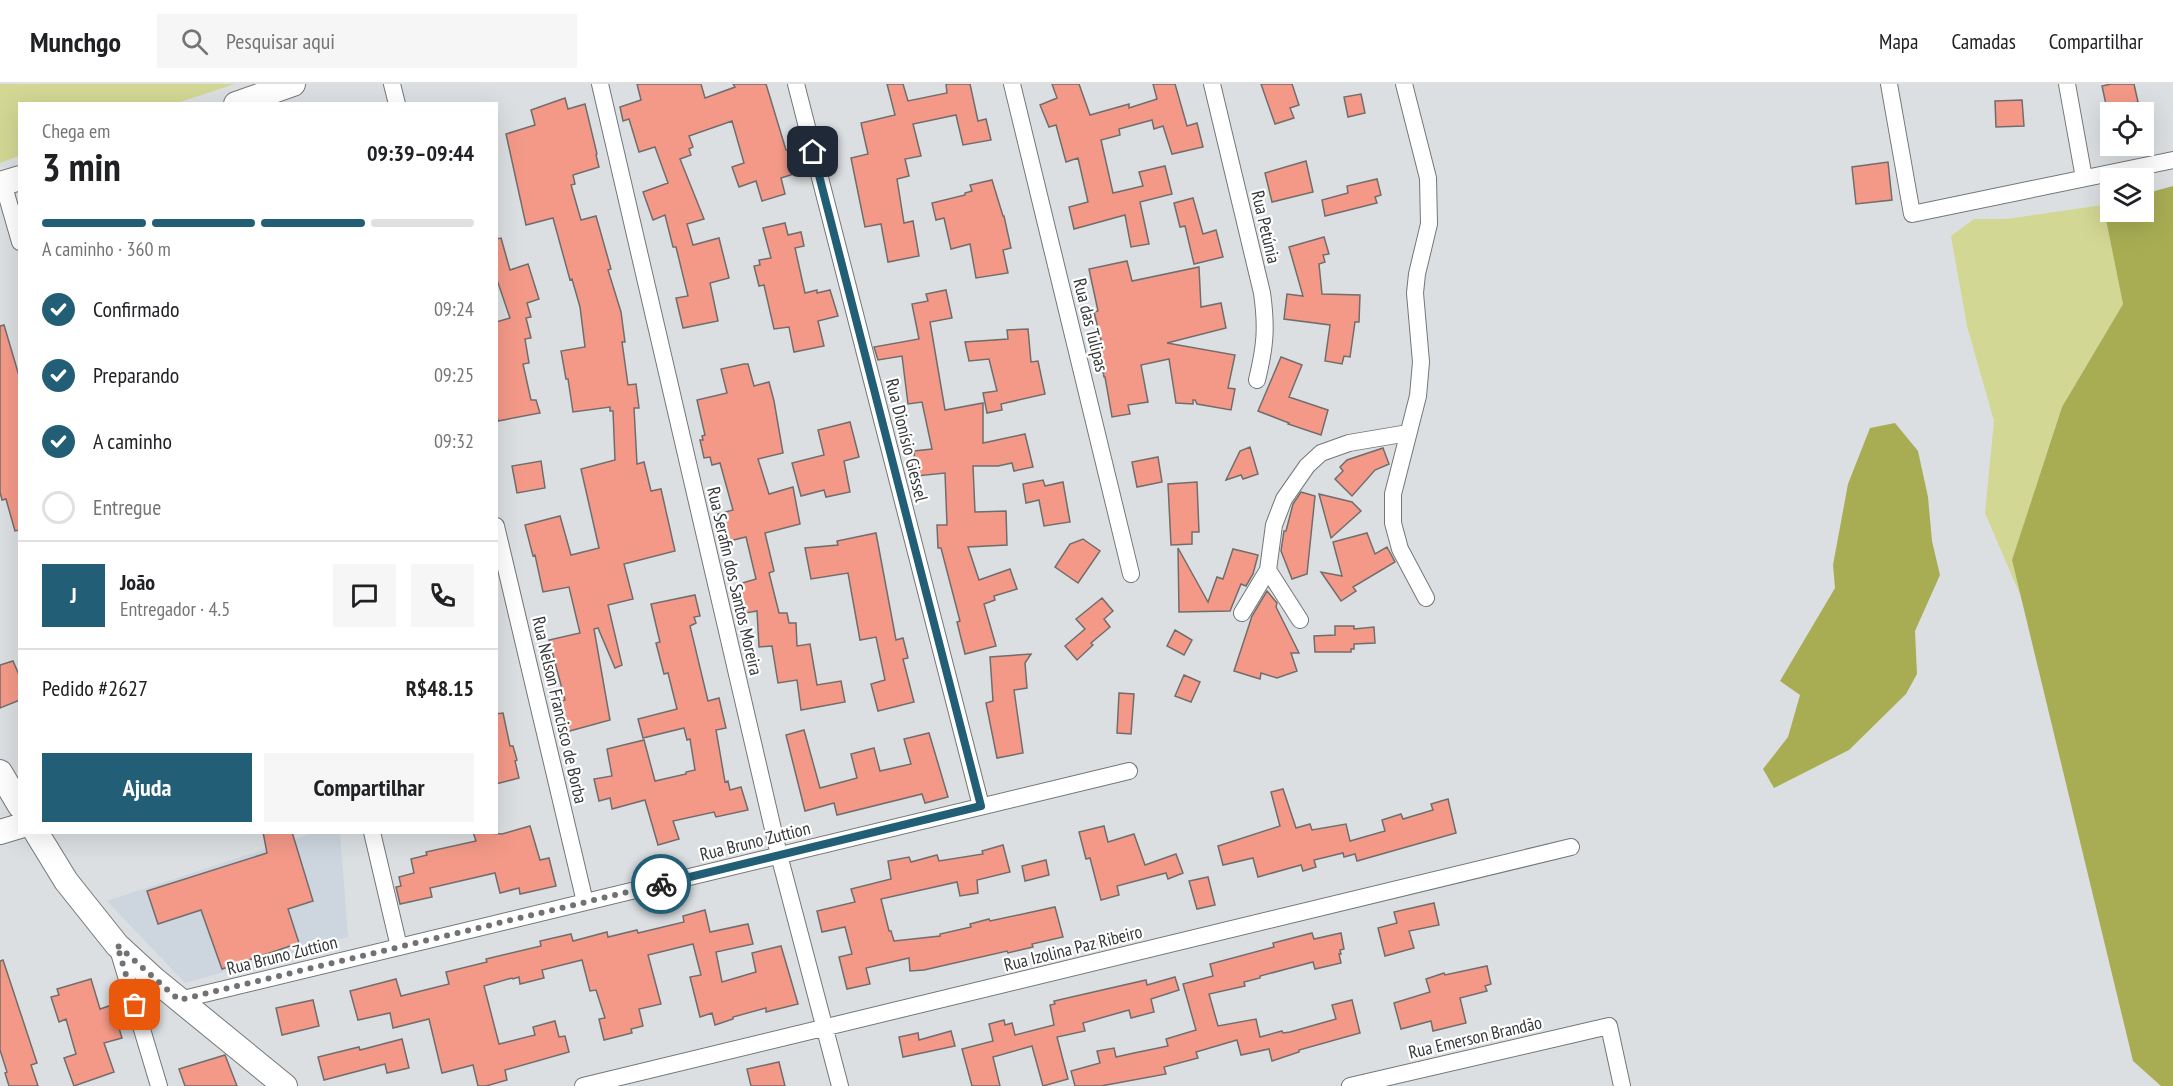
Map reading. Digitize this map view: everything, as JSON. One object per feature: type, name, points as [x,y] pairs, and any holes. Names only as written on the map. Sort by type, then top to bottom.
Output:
[{"type":"street","points":[[242,102],[293,84]]},
{"type":"street","points":[[392,84],[396,102]]},
{"type":"street","name":"Rua Serafin dos Santos Moreira","points":[[600,84],[779,855],[840,1086]]},
{"type":"street","name":"Rua Dionísio Giessel","points":[[796,84],[981,806]]},
{"type":"street","name":"Rua das Tulipas","points":[[1012,84],[1131,574]]},
{"type":"street","name":"Rua Petúnia","points":[[1212,84],[1262,293],[1266,322],[1265,340],[1257,380]]},
{"type":"street","points":[[1404,84],[1428,178],[1429,224],[1414,293],[1421,362],[1418,396],[1393,494],[1393,523],[1400,549],[1426,598]]},
{"type":"street","points":[[1889,84],[1912,214],[2173,160]]},
{"type":"street","points":[[2067,84],[2084,178]]},
{"type":"street","points":[[8,182],[18,232]]},
{"type":"street","points":[[1242,613],[1268,570],[1274,525],[1284,499],[1307,466],[1321,453],[1348,443],[1408,433]]},
{"type":"street","name":"Rua Nelson Francisco de Borba","points":[[498,534],[585,902]]},
{"type":"street","points":[[1268,570],[1300,620]]},
{"type":"street","name":"Rua Bruno Zuttion","points":[[179,1000],[1129,771]]},
{"type":"street","points":[[0,772],[18,803]]},
{"type":"street","points":[[0,832],[18,827]]},
{"type":"street","points":[[37,834],[66,881],[117,945],[179,1000],[285,1086]]},
{"type":"street","points":[[372,834],[399,947]]},
{"type":"street","name":"Rua Izolina Paz Ribeiro","points":[[583,1086],[1571,847]]},
{"type":"street","points":[[117,945],[159,1086]]},
{"type":"street","name":"Rua Emerson Brandão","points":[[1350,1086],[1609,1026],[1622,1086]]},
{"type":"shaded area","points":[[311,834],[340,834],[348,937],[185,983],[107,901]]},
{"type":"green space","points":[[0,84],[235,84],[180,102],[18,102],[18,156],[0,163]]},
{"type":"green space","points":[[2173,186],[2173,1086],[2161,1086],[2133,1061],[2012,560],[2062,407],[2123,304],[2106,222],[2154,222],[2154,191]]},
{"type":"green space","points":[[2100,205],[2100,222],[2106,222],[2123,304],[2062,407],[2012,560],[2021,597],[1985,513],[1994,421],[1967,326],[1951,236],[1974,219],[2007,219]]},
{"type":"green space","points":[[1895,423],[1918,451],[1928,497],[1932,541],[1940,575],[1915,631],[1917,674],[1906,694],[1849,750],[1774,788],[1763,769],[1788,737],[1800,695],[1780,681],[1835,588],[1833,565],[1848,484],[1870,428]]},
{"type":"building","points":[[637,84],[701,84],[705,98],[735,87],[733,84],[766,84],[786,150],[792,148],[800,172],[781,178],[785,194],[762,201],[756,181],[739,187],[732,167],[744,163],[732,121],[689,136],[693,147],[689,149],[691,155],[680,159],[704,219],[687,224],[693,245],[719,238],[729,278],[710,283],[718,321],[683,328],[676,298],[688,296],[676,247],[673,247],[665,215],[653,220],[643,192],[668,183],[655,147],[639,152],[629,119],[623,121],[620,107],[641,100]]},
{"type":"building","points":[[887,84],[903,84],[908,101],[947,93],[946,84],[970,84],[978,121],[986,119],[991,140],[963,145],[956,115],[913,124],[921,156],[905,159],[909,176],[897,179],[904,223],[913,221],[919,256],[888,262],[881,224],[865,227],[851,158],[868,154],[861,123],[895,115]]},
{"type":"building","points":[[1052,84],[1079,84],[1090,115],[1129,104],[1129,108],[1157,99],[1153,84],[1175,84],[1187,126],[1197,123],[1203,147],[1172,154],[1163,126],[1154,129],[1152,120],[1119,129],[1120,135],[1101,140],[1113,193],[1143,186],[1139,172],[1165,166],[1172,194],[1140,202],[1149,244],[1131,247],[1125,215],[1074,229],[1069,207],[1088,202],[1078,158],[1066,162],[1056,125],[1049,127],[1040,105],[1057,98]]},
{"type":"building","points":[[1261,84],[1292,84],[1299,105],[1290,108],[1294,118],[1275,124]]},
{"type":"building","points":[[2134,84],[2138,102],[2105,102],[2102,86]]},
{"type":"building","points":[[1361,94],[1365,113],[1348,117],[1344,97]]},
{"type":"building","points":[[565,98],[568,109],[585,104],[599,167],[573,175],[575,184],[571,185],[581,220],[596,216],[611,269],[608,270],[621,312],[625,342],[622,342],[628,385],[636,384],[639,408],[634,408],[637,464],[644,462],[651,491],[661,489],[675,551],[624,564],[633,599],[608,605],[622,665],[615,668],[598,628],[594,629],[610,720],[566,732],[561,701],[565,700],[549,640],[580,633],[569,587],[543,592],[535,555],[533,556],[525,525],[560,516],[571,555],[599,548],[581,469],[615,460],[613,411],[610,411],[610,407],[573,412],[561,351],[585,347],[580,307],[553,218],[526,225],[506,134],[535,125],[531,110]]},
{"type":"building","points":[[2022,100],[2024,126],[1996,127],[1995,101]]},
{"type":"building","points":[[1306,161],[1313,192],[1272,202],[1265,173]]},
{"type":"building","points":[[1888,162],[1892,200],[1856,204],[1852,167]]},
{"type":"building","points":[[1377,179],[1381,195],[1375,197],[1377,203],[1325,216],[1322,200],[1348,193],[1347,186]]},
{"type":"building","points":[[992,180],[1004,216],[1011,248],[1003,250],[1008,273],[976,278],[970,244],[951,249],[944,218],[936,220],[932,203],[965,195],[972,191],[970,185]]},
{"type":"building","points":[[1193,198],[1203,234],[1216,230],[1223,257],[1194,264],[1185,226],[1180,227],[1174,203]]},
{"type":"building","points":[[785,223],[788,235],[801,232],[804,246],[795,248],[805,293],[830,290],[838,316],[818,321],[824,346],[794,352],[789,327],[774,329],[764,285],[759,286],[754,266],[760,265],[759,260],[771,258],[763,228]]},
{"type":"building","points":[[1324,237],[1329,254],[1323,255],[1325,262],[1319,264],[1322,294],[1360,295],[1359,322],[1355,322],[1350,357],[1344,356],[1342,364],[1325,361],[1330,325],[1284,319],[1287,294],[1303,296],[1289,247]]},
{"type":"building","points":[[501,238],[510,270],[528,264],[539,299],[527,303],[531,317],[526,318],[531,338],[525,339],[529,363],[523,364],[531,400],[536,400],[540,413],[498,421],[498,321],[510,318],[498,283],[498,239]]},
{"type":"building","points":[[1127,261],[1132,281],[1199,267],[1201,307],[1221,303],[1226,328],[1167,343],[1235,355],[1228,388],[1235,389],[1231,410],[1197,404],[1195,400],[1193,404],[1176,403],[1169,359],[1141,365],[1148,402],[1128,405],[1130,414],[1112,417],[1099,344],[1102,344],[1094,312],[1098,311],[1089,269]]},
{"type":"building","points":[[946,290],[952,318],[930,322],[945,410],[983,403],[983,443],[1025,434],[1033,467],[1014,471],[1012,463],[998,466],[973,466],[975,512],[1006,511],[1007,545],[968,547],[979,580],[1010,569],[1017,589],[994,596],[995,600],[984,604],[996,646],[965,654],[957,622],[960,621],[941,548],[938,548],[937,525],[947,525],[945,473],[916,476],[914,451],[932,449],[922,402],[908,404],[902,356],[878,360],[874,347],[919,339],[912,304],[928,301],[926,294]]},
{"type":"building","points":[[4,325],[18,372],[18,530],[15,531],[6,499],[2,500],[0,492],[0,326]]},
{"type":"building","points":[[1028,329],[1031,362],[1038,361],[1045,394],[1001,404],[1002,410],[987,413],[983,393],[997,391],[989,359],[969,361],[965,342],[1008,339],[1007,330]]},
{"type":"building","points":[[1281,357],[1302,365],[1289,397],[1328,410],[1321,435],[1258,411]]},
{"type":"building","points":[[748,364],[754,386],[769,382],[774,401],[783,453],[758,459],[769,494],[793,487],[800,524],[765,533],[774,571],[769,573],[779,613],[787,613],[789,623],[796,623],[797,646],[810,644],[817,685],[841,681],[845,702],[801,710],[797,680],[778,683],[772,646],[759,647],[757,611],[746,613],[739,584],[756,579],[746,537],[725,542],[718,514],[733,510],[720,463],[712,465],[710,457],[704,458],[700,440],[703,440],[702,436],[705,435],[697,400],[727,393],[721,369]]},
{"type":"building","points":[[850,422],[859,457],[844,461],[850,492],[826,497],[824,490],[801,496],[792,463],[824,455],[818,430]]},
{"type":"building","points":[[1250,447],[1258,474],[1243,479],[1241,475],[1226,480],[1240,451]]},
{"type":"building","points":[[1383,448],[1389,464],[1375,470],[1352,496],[1335,479],[1343,471],[1340,467],[1347,460]]},
{"type":"building","points":[[1158,457],[1162,482],[1137,487],[1132,462]]},
{"type":"building","points":[[541,461],[545,488],[517,493],[512,466]]},
{"type":"building","points":[[1043,480],[1045,486],[1063,482],[1070,522],[1044,526],[1039,500],[1026,503],[1023,484]]},
{"type":"building","points":[[1197,482],[1199,532],[1192,532],[1192,544],[1171,545],[1168,484]]},
{"type":"building","points":[[1301,492],[1315,496],[1307,574],[1292,579],[1281,551],[1284,531],[1286,531],[1293,504]]},
{"type":"building","points":[[1319,494],[1352,502],[1361,511],[1331,538]]},
{"type":"building","points":[[876,533],[896,640],[903,638],[908,658],[903,659],[914,702],[878,711],[871,684],[885,680],[876,637],[860,640],[848,573],[811,579],[805,548],[838,545],[837,541]]},
{"type":"building","points":[[1367,533],[1375,554],[1387,547],[1395,562],[1353,587],[1356,591],[1341,601],[1321,572],[1342,576],[1333,542]]},
{"type":"building","points":[[1083,539],[1100,551],[1078,583],[1055,567],[1070,544]]},
{"type":"building","points":[[1178,548],[1208,602],[1217,577],[1223,579],[1233,549],[1258,555],[1253,574],[1246,586],[1241,584],[1230,611],[1179,612]]},
{"type":"building","points":[[1267,591],[1277,603],[1276,607],[1299,653],[1291,653],[1297,671],[1277,678],[1261,673],[1260,679],[1234,671],[1252,616]]},
{"type":"building","points":[[695,595],[700,616],[694,617],[696,623],[690,626],[708,701],[719,698],[726,728],[716,730],[725,782],[728,781],[730,790],[741,787],[748,810],[716,817],[714,812],[673,821],[679,839],[658,845],[645,800],[612,809],[610,798],[599,801],[594,779],[612,776],[607,749],[644,740],[655,781],[695,770],[690,739],[687,740],[684,728],[643,738],[638,719],[677,709],[668,673],[664,674],[656,643],[660,642],[651,604]]},
{"type":"building","points":[[1102,598],[1113,611],[1104,619],[1110,627],[1091,643],[1093,645],[1077,660],[1065,646],[1085,629],[1076,619]]},
{"type":"building","points":[[1335,626],[1354,626],[1354,629],[1374,627],[1375,643],[1354,644],[1351,652],[1315,652],[1314,636],[1335,635]]},
{"type":"building","points":[[1175,630],[1192,640],[1184,655],[1167,646]]},
{"type":"building","points":[[1031,654],[1025,663],[1027,688],[1014,690],[1023,753],[997,758],[986,703],[993,701],[990,657]]},
{"type":"building","points":[[13,661],[18,672],[18,701],[0,708],[0,665]]},
{"type":"building","points":[[1184,675],[1200,682],[1191,702],[1175,696]]},
{"type":"building","points":[[1119,693],[1134,694],[1131,734],[1117,733]]},
{"type":"building","points":[[503,713],[510,746],[513,746],[517,760],[515,761],[519,778],[498,783],[498,714]]},
{"type":"building","points":[[804,730],[820,788],[857,778],[851,754],[874,748],[880,771],[911,764],[904,739],[929,733],[948,797],[925,803],[922,794],[837,815],[834,803],[805,811],[786,735]]},
{"type":"building","points":[[1283,789],[1296,828],[1310,824],[1312,830],[1346,824],[1350,841],[1385,831],[1382,820],[1401,814],[1403,819],[1433,810],[1431,804],[1448,799],[1456,833],[1357,861],[1355,854],[1344,857],[1343,853],[1314,860],[1316,867],[1303,871],[1301,865],[1258,877],[1253,858],[1223,865],[1218,846],[1280,826],[1271,792]]},
{"type":"building","points":[[530,826],[540,860],[549,858],[556,886],[520,894],[519,888],[500,893],[495,873],[430,888],[432,897],[400,904],[396,887],[401,886],[399,877],[414,873],[411,859],[427,855],[426,852],[476,841],[474,834],[502,834]]},
{"type":"building","points":[[1104,826],[1108,842],[1134,834],[1145,865],[1176,854],[1183,873],[1168,879],[1166,873],[1117,886],[1119,895],[1101,900],[1090,858],[1086,859],[1079,832]]},
{"type":"building","points":[[263,834],[293,834],[313,901],[288,909],[299,943],[222,969],[201,910],[158,924],[147,891],[267,853]]},
{"type":"building","points":[[1003,845],[1010,872],[977,880],[978,893],[960,896],[957,882],[881,899],[889,931],[894,941],[940,936],[940,934],[971,927],[970,924],[989,919],[990,921],[1055,907],[1063,937],[1032,944],[1033,947],[1008,953],[1007,951],[924,970],[910,971],[909,958],[866,968],[870,984],[847,989],[839,957],[852,954],[845,927],[822,932],[817,911],[855,902],[851,889],[891,879],[888,861],[909,857],[911,862],[937,855],[939,861],[983,854],[982,851]]},
{"type":"building","points":[[1046,860],[1049,875],[1025,881],[1022,866]]},
{"type":"building","points":[[1208,877],[1215,905],[1197,909],[1189,881]]},
{"type":"building","points":[[1434,903],[1439,925],[1409,931],[1414,948],[1385,956],[1378,928],[1397,923],[1394,912]]},
{"type":"building","points":[[705,910],[710,932],[748,924],[753,944],[716,952],[722,982],[756,972],[752,953],[781,946],[798,1004],[766,1012],[766,1008],[733,1017],[733,1019],[715,1025],[712,1013],[700,1017],[690,977],[701,975],[693,944],[648,955],[661,1004],[639,1009],[643,1026],[631,1029],[632,1033],[604,1040],[599,1019],[605,1018],[596,990],[590,991],[582,960],[542,970],[544,978],[520,984],[519,977],[484,986],[499,1044],[535,1035],[533,1027],[555,1021],[559,1037],[565,1036],[569,1052],[505,1070],[507,1080],[478,1086],[473,1065],[442,1073],[429,1019],[393,1028],[390,1013],[358,1020],[350,991],[396,979],[401,996],[449,984],[446,972],[487,962],[486,959],[541,946],[540,941],[571,934],[573,941],[607,932],[608,937],[637,930],[638,933],[684,922],[683,916]]},
{"type":"building","points":[[1312,933],[1314,939],[1341,933],[1344,949],[1340,950],[1341,954],[1339,954],[1341,963],[1315,969],[1313,962],[1260,976],[1260,978],[1244,982],[1245,986],[1209,994],[1218,1026],[1256,1019],[1260,1037],[1282,1031],[1283,1033],[1290,1032],[1336,1019],[1332,1005],[1352,1000],[1360,1033],[1299,1050],[1299,1052],[1272,1061],[1269,1049],[1241,1055],[1237,1040],[1196,1052],[1198,1058],[1164,1067],[1166,1074],[1101,1086],[1075,1086],[1071,1071],[1100,1063],[1097,1051],[1114,1048],[1116,1057],[1168,1046],[1166,1039],[1196,1030],[1183,984],[1213,976],[1210,964],[1274,947],[1273,943]]},
{"type":"building","points":[[3,960],[37,1063],[31,1065],[38,1086],[9,1086],[5,1073],[7,1072],[0,1050],[0,961]]},
{"type":"building","points":[[1487,966],[1491,984],[1485,986],[1487,991],[1460,998],[1466,1023],[1433,1031],[1431,1021],[1401,1029],[1394,1003],[1430,992],[1426,979],[1444,973],[1445,975]]},
{"type":"building","points":[[1175,977],[1179,990],[1151,999],[1154,1012],[1131,1018],[1129,1010],[1083,1023],[1085,1031],[1057,1037],[1068,1079],[1043,1086],[1032,1046],[993,1057],[1000,1086],[972,1086],[962,1049],[993,1041],[989,1024],[1004,1020],[1005,1025],[1012,1023],[1015,1035],[1054,1025],[1050,1005],[1055,1004],[1054,1001],[1146,980],[1147,985]]},
{"type":"building","points":[[91,979],[100,1009],[112,1005],[122,1038],[104,1043],[114,1072],[74,1086],[64,1058],[76,1054],[66,1019],[59,1022],[51,997],[59,995],[57,989]]},
{"type":"building","points":[[313,1000],[319,1026],[282,1035],[276,1008]]},
{"type":"building","points":[[951,1031],[955,1046],[903,1057],[899,1037],[918,1033],[919,1040]]},
{"type":"building","points":[[402,1039],[409,1068],[387,1073],[385,1064],[324,1080],[318,1057],[359,1047],[360,1050]]},
{"type":"building","points":[[225,1055],[237,1086],[185,1086],[179,1069]]},
{"type":"building","points":[[779,1062],[785,1086],[751,1086],[747,1069]]},
{"type":"way so far","points":[[135,1005],[117,945],[179,1000],[661,884]]},
{"type":"route","points":[[661,884],[981,806],[813,152]]}]
